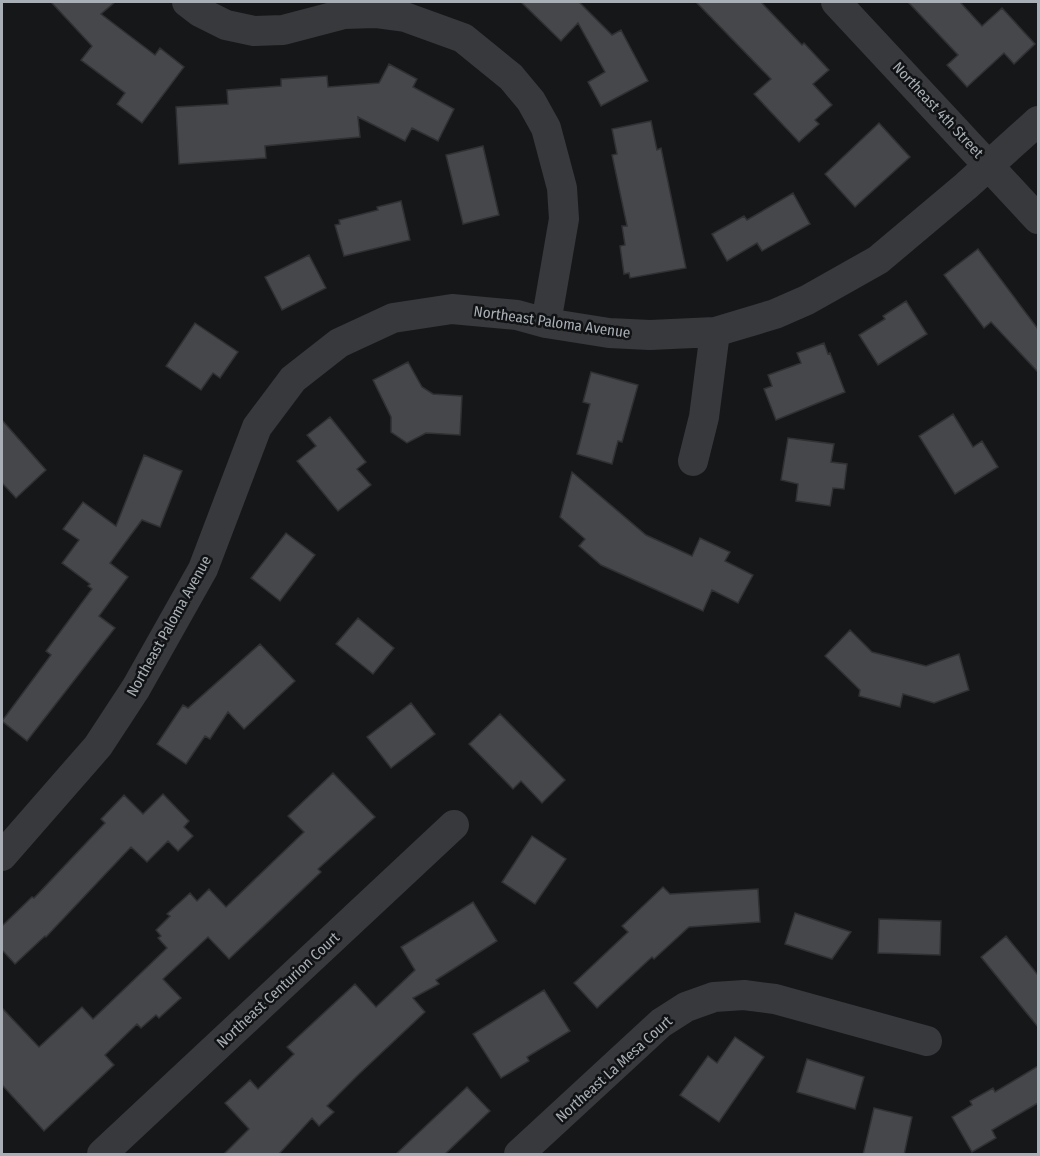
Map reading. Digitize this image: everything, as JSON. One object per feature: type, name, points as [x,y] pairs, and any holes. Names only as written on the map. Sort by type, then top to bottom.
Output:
[{"type":"street","points":[[187,2],[200,12],[226,25],[254,31],[283,30],[344,14],[375,13],[405,17],[463,38],[511,77],[531,101],[546,128],[562,188],[564,219],[546,322]]},
{"type":"street","name":"Northeast 4th Street","points":[[836,2],[1038,219]]},
{"type":"street","name":"Northeast Paloma Avenue","points":[[2,856],[98,746],[136,688],[203,569],[257,427],[293,380],[339,343],[393,318],[452,309],[517,315],[609,333],[650,335],[715,332],[775,314],[807,300],[878,260],[1038,121]]},
{"type":"street","points":[[693,461],[704,417],[715,332]]},
{"type":"street","name":"Northeast Centurion Court","points":[[102,1155],[454,825]]},
{"type":"street","name":"Northeast La Mesa Court","points":[[519,1155],[661,1023],[686,1007],[714,997],[744,994],[775,999],[927,1041]]},
{"type":"building","points":[[51,2],[115,2],[101,14],[155,55],[160,48],[184,67],[142,123],[117,104],[125,93],[81,60],[92,46]]},
{"type":"building","points":[[521,2],[579,2],[612,35],[621,30],[648,81],[601,106],[588,82],[605,72],[578,23],[561,41]]},
{"type":"building","points":[[696,2],[761,2],[829,70],[813,84],[832,105],[815,120],[819,124],[799,142],[754,94],[771,79]]},
{"type":"building","points":[[908,2],[960,2],[982,26],[1002,8],[1035,44],[1014,64],[1004,53],[967,87],[947,65],[958,55]]},
{"type":"building","points":[[389,64],[417,79],[413,87],[454,109],[438,141],[412,128],[405,141],[358,117],[360,137],[265,146],[266,158],[179,164],[176,107],[228,104],[227,90],[281,86],[281,79],[327,76],[328,87],[379,83]]},
{"type":"building","points":[[651,121],[657,150],[661,148],[686,268],[630,278],[629,273],[624,274],[620,246],[625,245],[622,226],[627,226],[612,155],[617,154],[612,129]]},
{"type":"building","points":[[879,123],[910,157],[855,207],[825,174]]},
{"type":"building","points":[[483,146],[499,215],[463,224],[446,155]]},
{"type":"building","points":[[793,193],[810,224],[762,251],[757,243],[727,261],[712,234],[744,216],[747,220]]},
{"type":"building","points":[[401,201],[410,240],[344,256],[335,225],[340,224],[339,220],[378,210],[377,207]]},
{"type":"building","points":[[978,249],[1038,329],[1038,372],[991,322],[984,328],[944,275]]},
{"type":"building","points":[[309,255],[326,288],[282,310],[265,277]]},
{"type":"building","points":[[906,301],[927,334],[878,365],[859,335],[885,319],[883,316]]},
{"type":"building","points":[[195,323],[238,352],[220,378],[213,373],[201,390],[166,366]]},
{"type":"building","points":[[824,343],[845,392],[776,420],[764,389],[772,386],[768,375],[801,363],[797,353]]},
{"type":"building","points":[[408,362],[422,387],[433,394],[462,396],[460,435],[426,433],[407,443],[391,432],[391,417],[373,380]]},
{"type":"building","points":[[591,372],[638,385],[622,442],[618,441],[612,464],[577,454],[590,404],[583,402]]},
{"type":"building","points":[[953,414],[973,447],[982,441],[998,467],[955,494],[919,436]]},
{"type":"building","points":[[330,417],[366,462],[357,469],[371,485],[338,511],[297,461],[316,446],[307,435]]},
{"type":"building","points":[[2,420],[46,470],[16,498],[2,483]]},
{"type":"building","points":[[788,438],[834,444],[831,462],[847,464],[844,489],[833,488],[830,506],[796,501],[798,484],[781,480]]},
{"type":"building","points":[[144,455],[182,471],[160,527],[142,520],[110,563],[128,577],[99,616],[115,628],[27,741],[2,721],[51,655],[46,651],[92,589],[88,586],[90,584],[62,563],[79,540],[63,529],[83,502],[116,526]]},
{"type":"building","points":[[572,472],[646,535],[692,556],[700,538],[730,552],[725,561],[753,575],[738,603],[712,590],[703,611],[601,565],[579,546],[585,539],[560,517]]},
{"type":"building","points":[[286,533],[315,555],[280,601],[251,578]]},
{"type":"building","points":[[358,618],[394,648],[373,674],[336,644]]},
{"type":"building","points":[[850,630],[872,652],[926,666],[959,654],[969,690],[934,703],[903,694],[900,707],[859,696],[860,690],[825,656]]},
{"type":"building","points":[[260,644],[295,681],[244,729],[228,712],[210,739],[205,736],[186,764],[157,744],[183,705],[188,708]]},
{"type":"building","points":[[411,703],[435,734],[391,768],[367,737]]},
{"type":"building","points":[[500,714],[565,780],[542,803],[521,781],[513,789],[469,744]]},
{"type":"building","points":[[333,773],[375,817],[318,869],[321,872],[229,959],[208,937],[163,979],[181,998],[159,1018],[156,1015],[141,1028],[137,1024],[105,1055],[114,1065],[44,1131],[2,1085],[2,1008],[39,1047],[82,1007],[93,1019],[167,948],[158,938],[161,936],[156,930],[170,916],[167,914],[190,893],[197,901],[209,889],[226,907],[304,832],[288,816]]},
{"type":"building","points":[[163,794],[189,821],[184,827],[193,836],[178,851],[168,841],[147,862],[131,847],[46,937],[15,964],[2,950],[2,926],[32,897],[34,898],[105,823],[101,819],[124,795],[143,814]]},
{"type":"building","points":[[532,836],[566,859],[535,904],[502,882]]},
{"type":"building","points":[[663,887],[670,894],[758,889],[760,922],[689,927],[654,959],[652,957],[597,1008],[574,983],[628,932],[622,926]]},
{"type":"building","points":[[473,902],[497,941],[436,980],[439,984],[413,998],[425,1012],[327,1106],[334,1112],[319,1126],[312,1118],[278,1155],[223,1155],[249,1129],[225,1103],[250,1080],[258,1089],[294,1054],[287,1047],[355,984],[376,1007],[415,970],[401,947]]},
{"type":"building","points":[[795,913],[851,932],[832,959],[785,944]]},
{"type":"building","points":[[879,919],[941,921],[940,955],[878,953]]},
{"type":"building","points":[[1006,936],[1038,975],[1038,1027],[981,957]]},
{"type":"building","points":[[544,990],[570,1031],[527,1057],[529,1061],[501,1078],[473,1034]]},
{"type":"building","points":[[735,1037],[764,1057],[719,1122],[680,1095],[708,1056],[717,1063]]},
{"type":"building","points":[[807,1059],[864,1077],[855,1109],[797,1092]]},
{"type":"building","points":[[1038,1066],[1038,1103],[992,1130],[996,1138],[972,1152],[952,1117],[972,1105],[970,1101],[993,1088],[995,1092]]},
{"type":"building","points":[[467,1087],[490,1111],[444,1155],[395,1155]]},
{"type":"building","points":[[874,1108],[912,1117],[904,1155],[863,1155]]}]
